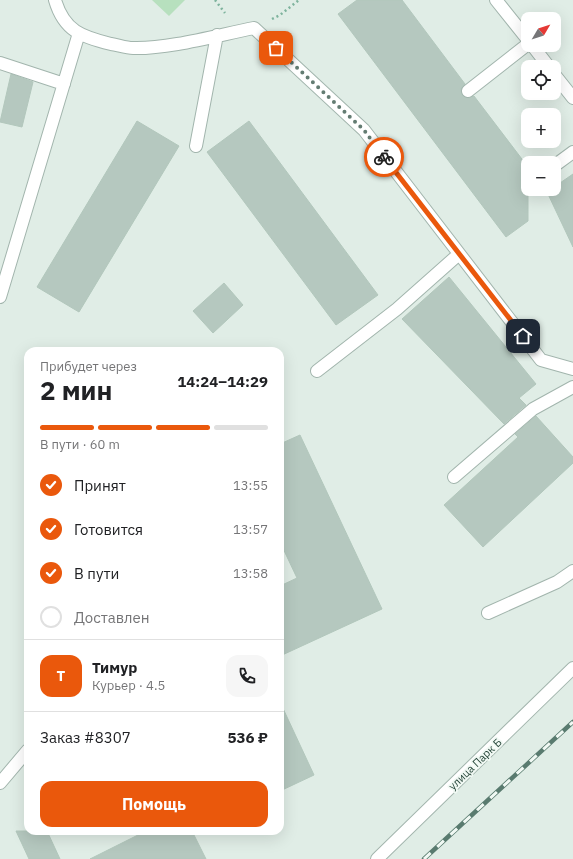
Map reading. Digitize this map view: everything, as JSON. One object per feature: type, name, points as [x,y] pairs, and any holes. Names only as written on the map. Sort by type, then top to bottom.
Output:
[{"type":"street","points":[[55,0],[58,11],[69,27],[88,39],[132,48],[177,44],[254,28],[364,130],[541,360],[573,369]]},
{"type":"street","points":[[496,0],[521,31]]},
{"type":"street","points":[[0,297],[79,33]]},
{"type":"street","points":[[196,146],[217,35]]},
{"type":"street","points":[[468,91],[521,49]]},
{"type":"street","points":[[537,52],[544,60]]},
{"type":"street","points":[[0,63],[64,84]]},
{"type":"street","points":[[561,83],[573,98]]},
{"type":"street","points":[[561,161],[573,152]]},
{"type":"street","points":[[318,370],[396,309],[459,254]]},
{"type":"street","points":[[454,477],[533,409],[573,387]]},
{"type":"street","points":[[488,612],[557,582],[573,571]]},
{"type":"street","name":"улица Парк Б","points":[[377,859],[573,668]]},
{"type":"street","points":[[0,783],[24,755]]},
{"type":"path","points":[[280,15],[299,0]]},
{"type":"green space","points":[[152,0],[185,0],[169,16]]},
{"type":"building","points":[[357,0],[402,0],[465,84],[461,89],[462,95],[469,98],[474,96],[521,158],[521,196],[528,196],[528,221],[506,237],[338,14]]},
{"type":"building","points":[[11,74],[33,82],[22,127],[0,122]]},
{"type":"building","points":[[137,121],[179,146],[79,312],[37,287]]},
{"type":"building","points":[[249,121],[378,295],[336,325],[207,152]]},
{"type":"building","points":[[573,174],[573,247],[549,196],[561,196],[561,182]]},
{"type":"building","points":[[449,277],[536,384],[519,398],[526,405],[504,424],[402,319]]},
{"type":"building","points":[[224,283],[243,305],[213,333],[193,311]]},
{"type":"building","points":[[536,416],[573,457],[573,463],[483,547],[444,505],[518,437],[515,434]]},
{"type":"building","points":[[300,435],[382,609],[284,654],[284,584],[297,578],[284,550],[284,442]]},
{"type":"building","points":[[284,711],[314,775],[284,789]]},
{"type":"building","points":[[16,831],[24,831],[24,835],[49,835],[60,859],[29,859]]},
{"type":"building","points":[[138,835],[194,835],[206,859],[90,859]]},
{"type":"railway","points":[[424,859],[573,722]]},
{"type":"way so far","points":[[276,48],[364,130],[384,157]]},
{"type":"route","points":[[384,157],[523,336]]}]
